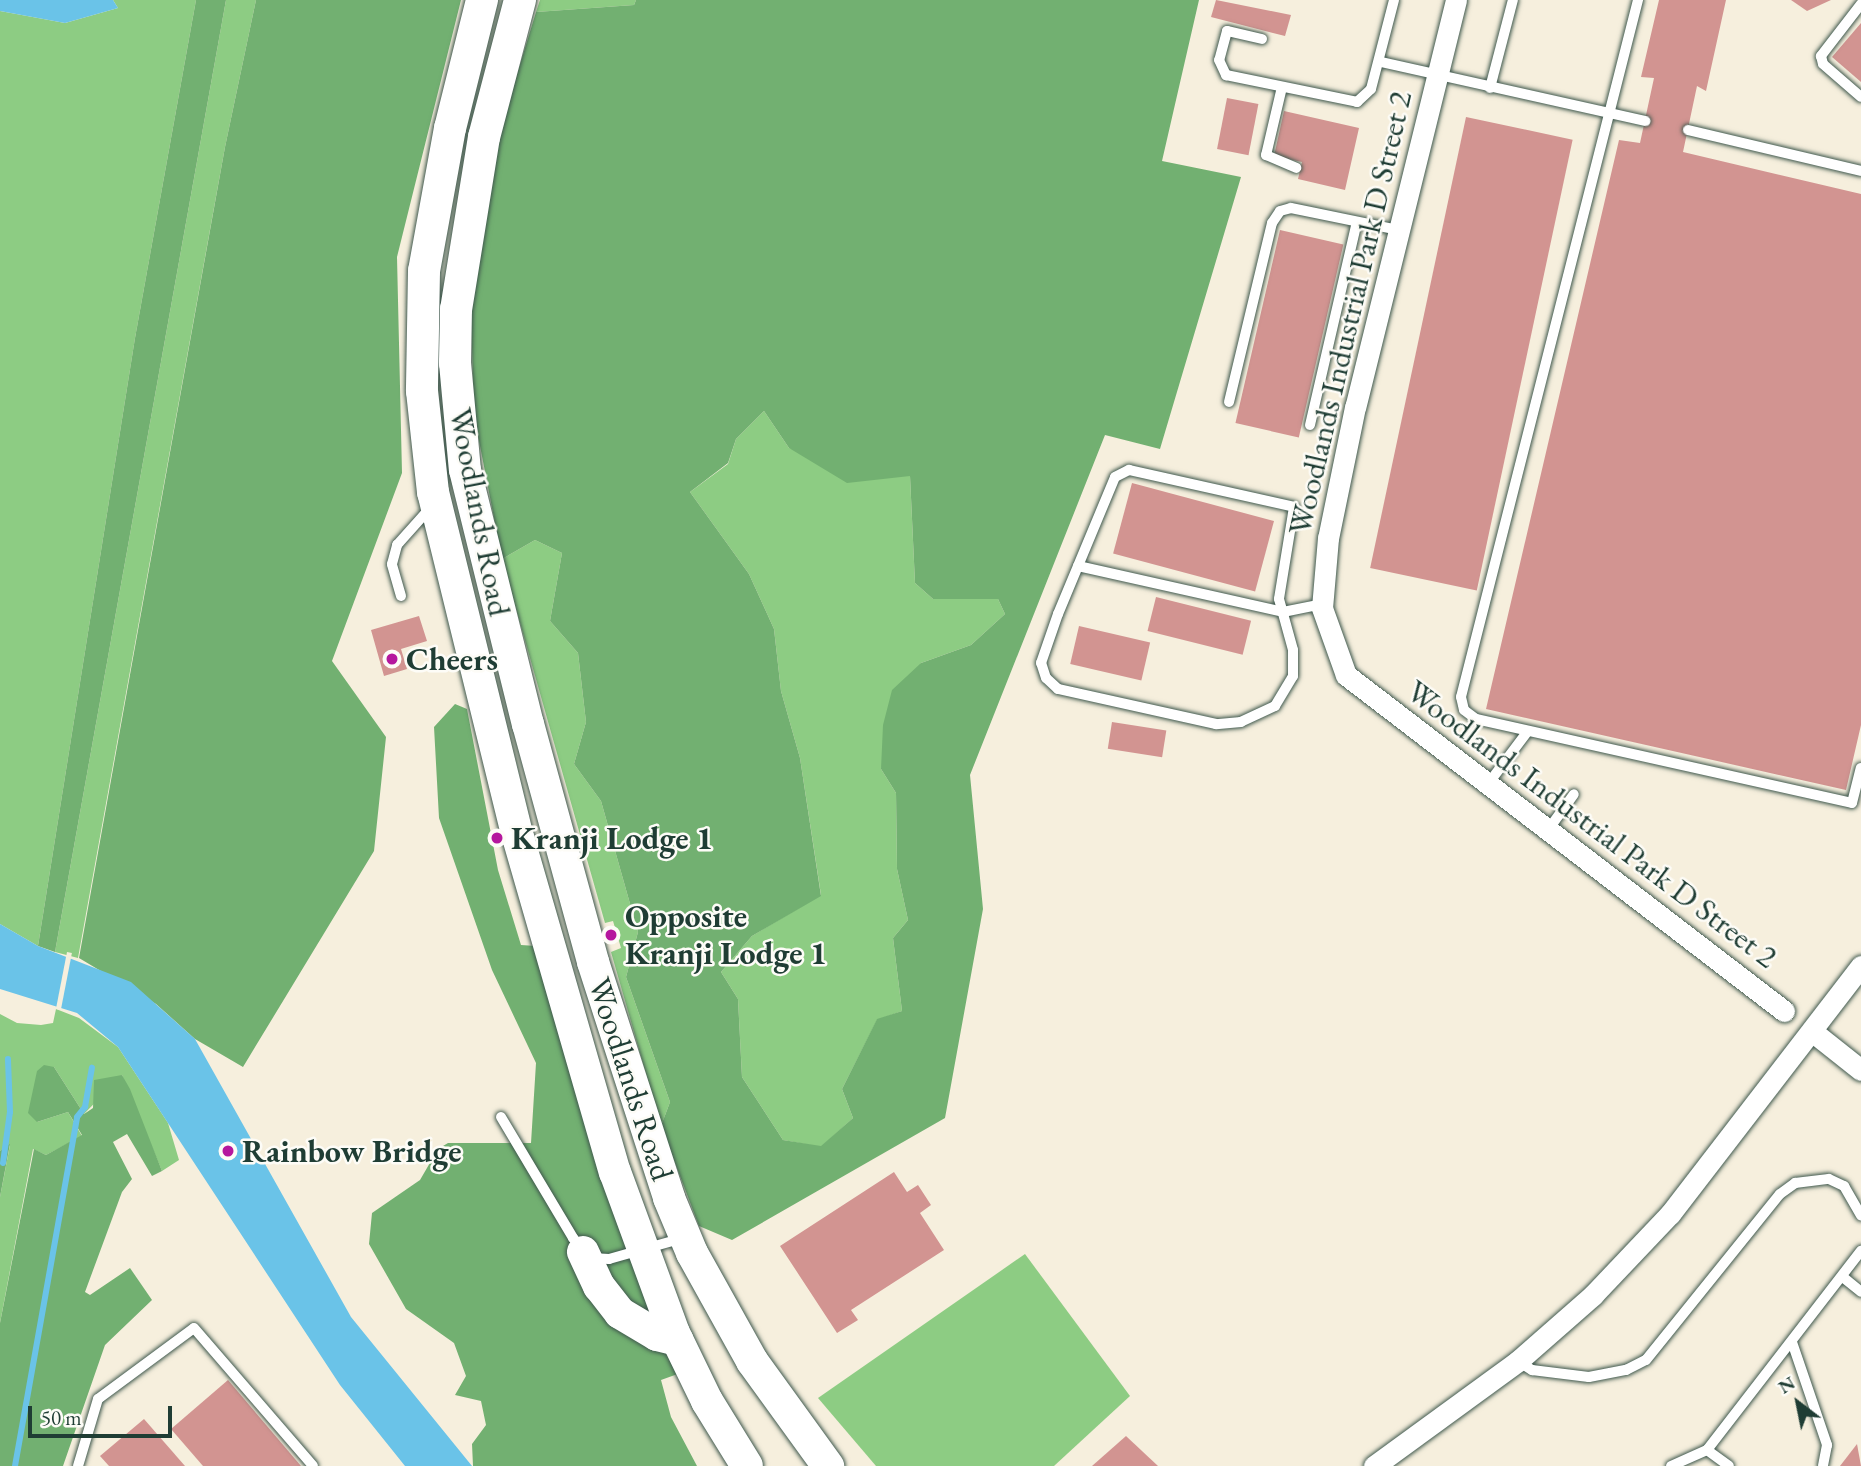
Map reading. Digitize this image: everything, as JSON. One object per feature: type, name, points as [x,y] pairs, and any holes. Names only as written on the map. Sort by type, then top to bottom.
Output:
[{"type":"main road","name":"Woodlands Road","points":[[482,0],[450,128],[424,271],[422,391],[435,502],[518,837],[592,1101],[640,1249],[677,1340],[747,1466]]},
{"type":"main road","name":"Woodlands Road","points":[[520,0],[484,137],[456,309],[454,363],[466,470],[528,724],[593,962],[686,1237],[752,1361],[828,1466]]},
{"type":"main road","points":[[583,1252],[599,1286],[620,1313],[657,1335],[677,1340]]},
{"type":"street","name":"Woodlands Industrial Park D Street 2","points":[[1456,0],[1398,230],[1328,538],[1323,604],[1346,675],[1784,1011]]},
{"type":"street","points":[[1374,1466],[1518,1361],[1593,1295],[1670,1214],[1813,1032],[1861,966]]},
{"type":"street","points":[[1813,1032],[1861,1070]]},
{"type":"lane","points":[[1262,38],[1227,31],[1219,60],[1226,75],[1357,102],[1371,89],[1381,62],[1394,0]]},
{"type":"lane","points":[[1490,88],[1513,0]]},
{"type":"lane","points":[[1638,0],[1461,697],[1464,710],[1476,719],[1852,803],[1861,768]]},
{"type":"lane","points":[[1861,4],[1821,56],[1823,64],[1861,97]]},
{"type":"lane","points":[[1381,62],[1645,121]]},
{"type":"lane","points":[[1282,87],[1266,155],[1296,168]]},
{"type":"lane","points":[[1688,130],[1861,171]]},
{"type":"lane","points":[[1229,402],[1272,223],[1280,211],[1291,208],[1398,230]]},
{"type":"lane","points":[[1310,425],[1357,222]]},
{"type":"lane","points":[[1129,470],[1294,507],[1279,599],[1283,612],[1293,650],[1293,676],[1275,706],[1241,722],[1216,723],[1058,689],[1046,678],[1041,663],[1115,477],[1129,470]]},
{"type":"lane","points":[[401,596],[392,564],[397,545],[435,502]]},
{"type":"lane","points":[[1078,566],[1283,612],[1323,604]]},
{"type":"lane","points":[[1488,784],[1528,731]]},
{"type":"lane","points":[[1548,830],[1574,794]]},
{"type":"lane","points":[[502,1117],[583,1252],[600,1260],[686,1237]]},
{"type":"lane","points":[[1518,1361],[1549,1374],[1589,1377],[1626,1370],[1646,1360],[1780,1194],[1795,1183],[1829,1179],[1844,1186],[1861,1215]]},
{"type":"lane","points":[[1671,1466],[1707,1450],[1844,1278],[1861,1251]]},
{"type":"lane","points":[[1844,1278],[1861,1292]]},
{"type":"lane","points":[[78,1466],[98,1399],[194,1328],[313,1466]]},
{"type":"lane","points":[[1792,1342],[1827,1445],[1823,1466]]},
{"type":"lane","points":[[1707,1450],[1729,1466]]},
{"type":"green space","points":[[113,0],[196,0],[135,338],[38,946],[0,924],[0,11],[65,23],[118,8]]},
{"type":"green space","points":[[196,0],[226,0],[55,952],[38,946],[135,338]]},
{"type":"green space","points":[[226,0],[256,0],[225,147],[78,958],[55,952]]},
{"type":"green space","points":[[256,0],[461,0],[397,257],[402,473],[332,661],[386,737],[374,851],[243,1067],[195,1039],[156,1004],[79,958],[225,147]]},
{"type":"green space","points":[[540,0],[636,0],[634,5],[536,12]]},
{"type":"green space","points":[[636,0],[1199,0],[1162,161],[1241,177],[1160,449],[1105,435],[970,775],[983,909],[945,1118],[732,1240],[699,1226],[661,1126],[670,1102],[626,977],[638,932],[601,801],[574,764],[586,722],[578,653],[550,621],[562,553],[535,540],[502,559],[474,415],[471,313],[497,140],[536,12],[634,5]],"holes":[[[764,411],[789,448],[847,483],[910,476],[915,583],[933,599],[998,599],[1005,614],[971,645],[921,663],[892,690],[883,725],[881,769],[896,793],[897,869],[908,920],[893,938],[902,1011],[877,1019],[842,1089],[853,1118],[821,1146],[783,1140],[742,1077],[738,999],[721,972],[752,936],[821,896],[800,758],[781,691],[774,629],[749,574],[690,492],[728,463],[736,439]]]},
{"type":"green space","points":[[764,411],[789,448],[910,476],[915,583],[933,599],[998,599],[1005,614],[971,645],[921,663],[881,769],[896,793],[897,869],[908,920],[893,938],[902,1011],[877,1020],[842,1089],[853,1118],[821,1147],[783,1140],[742,1077],[738,999],[721,972],[752,936],[821,895],[800,758],[781,691],[774,629],[749,574],[690,492],[728,464],[736,439]]},
{"type":"green space","points":[[535,540],[562,553],[550,621],[578,653],[586,722],[574,764],[601,801],[638,932],[626,977],[670,1102],[661,1126],[611,952],[621,948],[613,921],[605,923],[502,559]]},
{"type":"green space","points":[[455,704],[467,709],[498,870],[521,945],[536,946],[686,1371],[661,1380],[671,1417],[697,1466],[473,1466],[472,1444],[486,1425],[481,1401],[455,1395],[466,1376],[454,1343],[406,1309],[369,1244],[372,1213],[420,1180],[438,1149],[448,1143],[531,1143],[536,1063],[492,970],[439,818],[434,727]]},
{"type":"green space","points":[[56,1009],[79,1018],[118,1047],[168,1123],[179,1160],[162,1171],[122,1075],[84,1114],[54,1067],[37,1122],[68,1112],[82,1136],[46,1155],[33,1149],[0,1323],[0,1197],[10,1145],[0,1151],[0,1014],[17,1023],[41,1025],[53,1023]]},
{"type":"green space","points":[[44,1065],[54,1067],[84,1114],[93,1108],[94,1080],[122,1075],[130,1089],[162,1171],[152,1176],[127,1134],[113,1142],[132,1179],[122,1192],[85,1292],[90,1295],[130,1268],[152,1300],[105,1345],[63,1466],[0,1466],[0,1323],[34,1149],[46,1155],[82,1135],[68,1112],[37,1122],[28,1113],[37,1071]]},
{"type":"green space","points":[[10,1144],[0,1197],[0,1151]]},
{"type":"green space","points":[[1025,1254],[1130,1396],[1054,1466],[876,1466],[818,1398]]},
{"type":"water","points":[[0,0],[113,0],[118,8],[65,23],[0,11]]},
{"type":"water","points":[[0,924],[38,946],[131,982],[195,1039],[351,1317],[472,1466],[405,1466],[340,1385],[118,1047],[77,1013],[0,989]]},
{"type":"pier","points":[[67,952],[72,953],[61,1010],[56,1009]]},
{"type":"building","points":[[1216,0],[1291,15],[1285,36],[1211,17]]},
{"type":"building","points":[[1659,0],[1726,0],[1706,91],[1697,86],[1683,152],[1861,194],[1861,725],[1846,790],[1486,709],[1619,140],[1640,143],[1654,78],[1641,77]]},
{"type":"building","points":[[1791,0],[1831,0],[1807,11]]},
{"type":"building","points":[[1861,23],[1861,82],[1832,57]]},
{"type":"building","points":[[1227,98],[1258,104],[1248,155],[1217,149]]},
{"type":"building","points":[[1284,111],[1359,128],[1345,190],[1298,179],[1302,162],[1274,156]]},
{"type":"building","points":[[1466,117],[1573,140],[1477,591],[1370,568]]},
{"type":"building","points":[[1280,230],[1343,245],[1299,438],[1235,423]]},
{"type":"building","points":[[1132,483],[1274,521],[1255,592],[1113,554]]},
{"type":"building","points":[[1156,597],[1251,621],[1243,655],[1148,631]]},
{"type":"building","name":"Cheers","points":[[419,616],[427,641],[401,649],[407,669],[384,676],[371,630]]},
{"type":"building","points":[[1079,626],[1150,642],[1141,680],[1070,664]]},
{"type":"building","points":[[1112,722],[1166,731],[1162,757],[1108,749]]},
{"type":"building","points":[[894,1172],[907,1192],[918,1185],[931,1205],[920,1213],[944,1250],[851,1310],[858,1320],[837,1333],[780,1246]]},
{"type":"building","points":[[228,1380],[301,1466],[203,1466],[171,1429]]},
{"type":"building","points":[[144,1419],[185,1466],[109,1466],[100,1456]]},
{"type":"building","points":[[1126,1436],[1158,1466],[1092,1466]]},
{"type":"building","points":[[1857,1444],[1861,1466],[1840,1466]]},
{"type":"waterway","points":[[3,1163],[10,1112],[8,1059]]},
{"type":"waterway","points":[[15,1466],[77,1117],[85,1107],[92,1068]]},
{"type":"place","name":"Cheers","points":[[392,659]]},
{"type":"place","name":"Kranji Lodge 1","points":[[497,838]]},
{"type":"place","name":"Opposite Kranji Lodge 1","points":[[611,935]]},
{"type":"place","name":"Rainbow Bridge","points":[[228,1151]]}]
